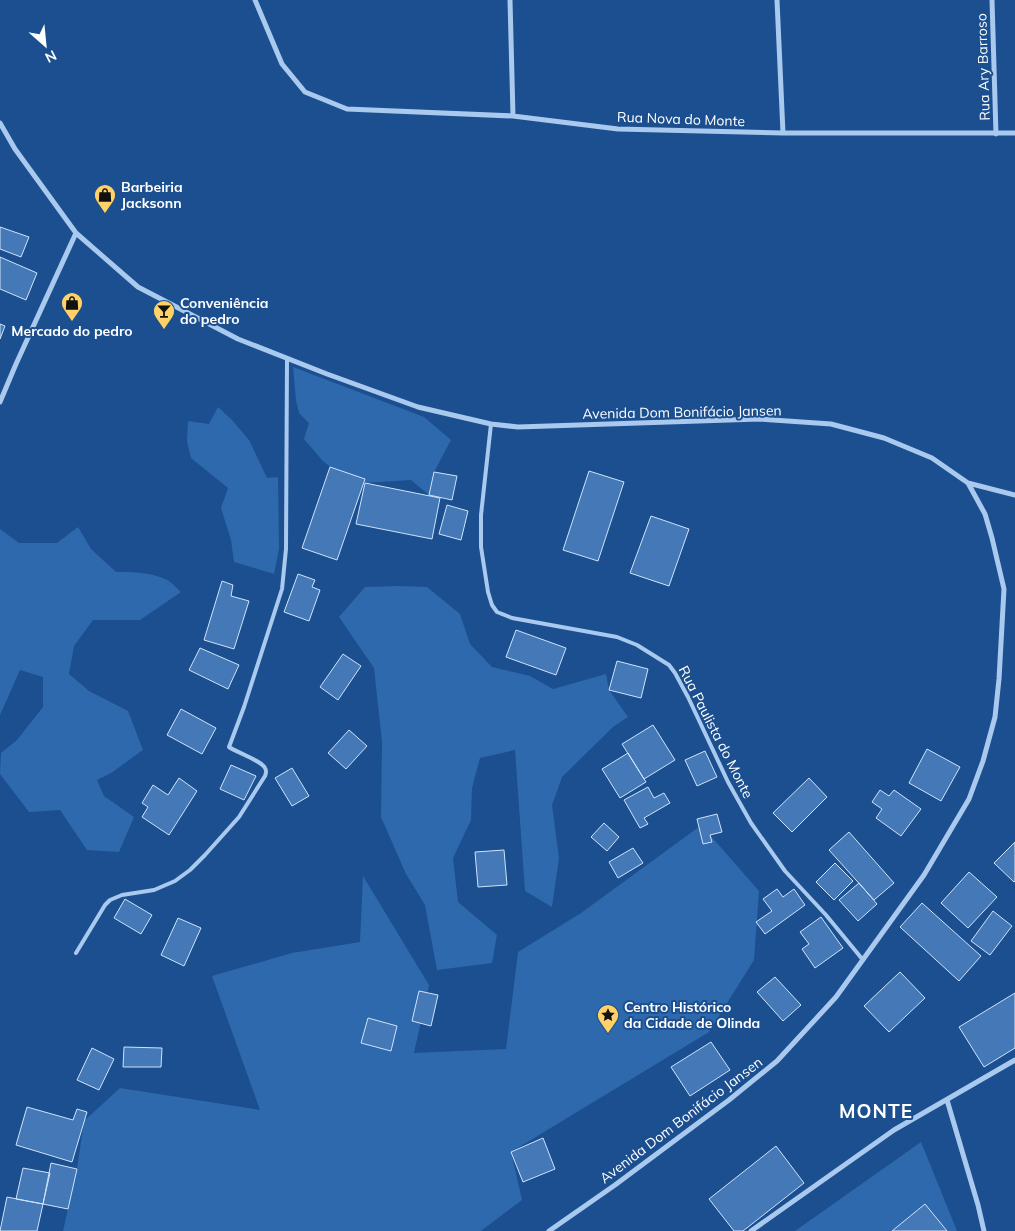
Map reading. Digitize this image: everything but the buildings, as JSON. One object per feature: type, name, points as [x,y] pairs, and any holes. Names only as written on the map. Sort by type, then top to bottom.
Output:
[{"type":"street","name":"Rua Nova do Monte","points":[[255,0],[282,64],[305,92],[346,109],[513,116],[618,130],[783,133],[1015,133]]},
{"type":"street","points":[[510,0],[513,116]]},
{"type":"street","points":[[778,0],[783,133]]},
{"type":"street","name":"Rua Ary Barroso","points":[[992,0],[996,134]]},
{"type":"street","name":"Avenida Dom Bonifácio Jansen","points":[[0,123],[15,149],[76,233],[138,287],[238,339],[287,359],[418,407],[491,424],[518,426],[760,419],[831,424],[884,438],[932,458],[968,483],[985,514],[1004,589],[995,717],[983,761],[969,800],[924,876],[836,997],[777,1061],[729,1100],[615,1186],[549,1231]]},
{"type":"street","points":[[0,402],[76,233]]},
{"type":"street","points":[[968,483],[1015,495]]},
{"type":"street","points":[[750,1231],[894,1130],[1015,1060]]},
{"type":"street","points":[[947,1100],[984,1231]]},
{"type":"lane","points":[[76,953],[105,905],[110,900],[122,895],[154,890],[175,881],[190,870],[239,817],[265,776],[265,768],[261,763],[229,747],[244,707],[282,589],[286,549],[287,359]]},
{"type":"lane","name":"Rua Paulista do Monte","points":[[491,424],[481,516],[481,547],[488,592],[492,605],[497,612],[512,618],[617,637],[637,645],[668,665],[688,697],[728,782],[751,823],[785,871],[826,915],[863,960]]},
{"type":"shaded area","points":[[293,367],[424,417],[451,440],[434,472],[429,495],[411,480],[365,483],[330,467],[322,460],[304,439],[309,423],[299,413]]},
{"type":"shaded area","points":[[218,407],[249,440],[267,478],[278,477],[279,549],[274,574],[234,562],[231,540],[221,508],[228,488],[191,458],[187,441],[188,421],[209,424]]},
{"type":"shaded area","points":[[78,527],[91,549],[116,572],[153,575],[169,581],[181,592],[140,620],[93,620],[74,646],[69,674],[89,691],[128,711],[143,750],[111,773],[97,780],[104,796],[134,817],[119,852],[87,850],[60,810],[29,812],[0,774],[1,753],[17,740],[43,707],[43,677],[20,670],[0,715],[0,529],[19,543],[57,543]]},
{"type":"shaded area","points":[[365,587],[427,587],[460,614],[470,644],[492,667],[530,676],[553,689],[606,674],[609,690],[628,717],[613,727],[562,777],[552,805],[559,858],[552,907],[525,891],[515,750],[480,758],[472,788],[471,820],[453,858],[458,902],[497,935],[492,963],[437,970],[425,905],[406,874],[381,817],[382,742],[374,668],[339,617]]},
{"type":"shaded area","points":[[703,824],[710,835],[759,891],[754,960],[709,1032],[511,1152],[522,1200],[481,1231],[63,1231],[77,1169],[84,1121],[120,1088],[260,1110],[212,976],[292,953],[360,942],[363,876],[429,985],[414,1053],[506,1049],[518,952],[581,913]]},
{"type":"shaded area","points":[[921,1142],[957,1231],[795,1231]]},
{"type":"place","name":"Barbeiria Jacksonn","points":[[105,214]]},
{"type":"place","name":"Mercado do pedro","points":[[72,322]]},
{"type":"place","name":"Conveniência do pedro","points":[[164,330]]},
{"type":"place","name":"Centro Histórico da Cidade de Olinda","points":[[608,1034]]},
{"type":"district","name":"MONTE","points":[[876,1111]]}]
